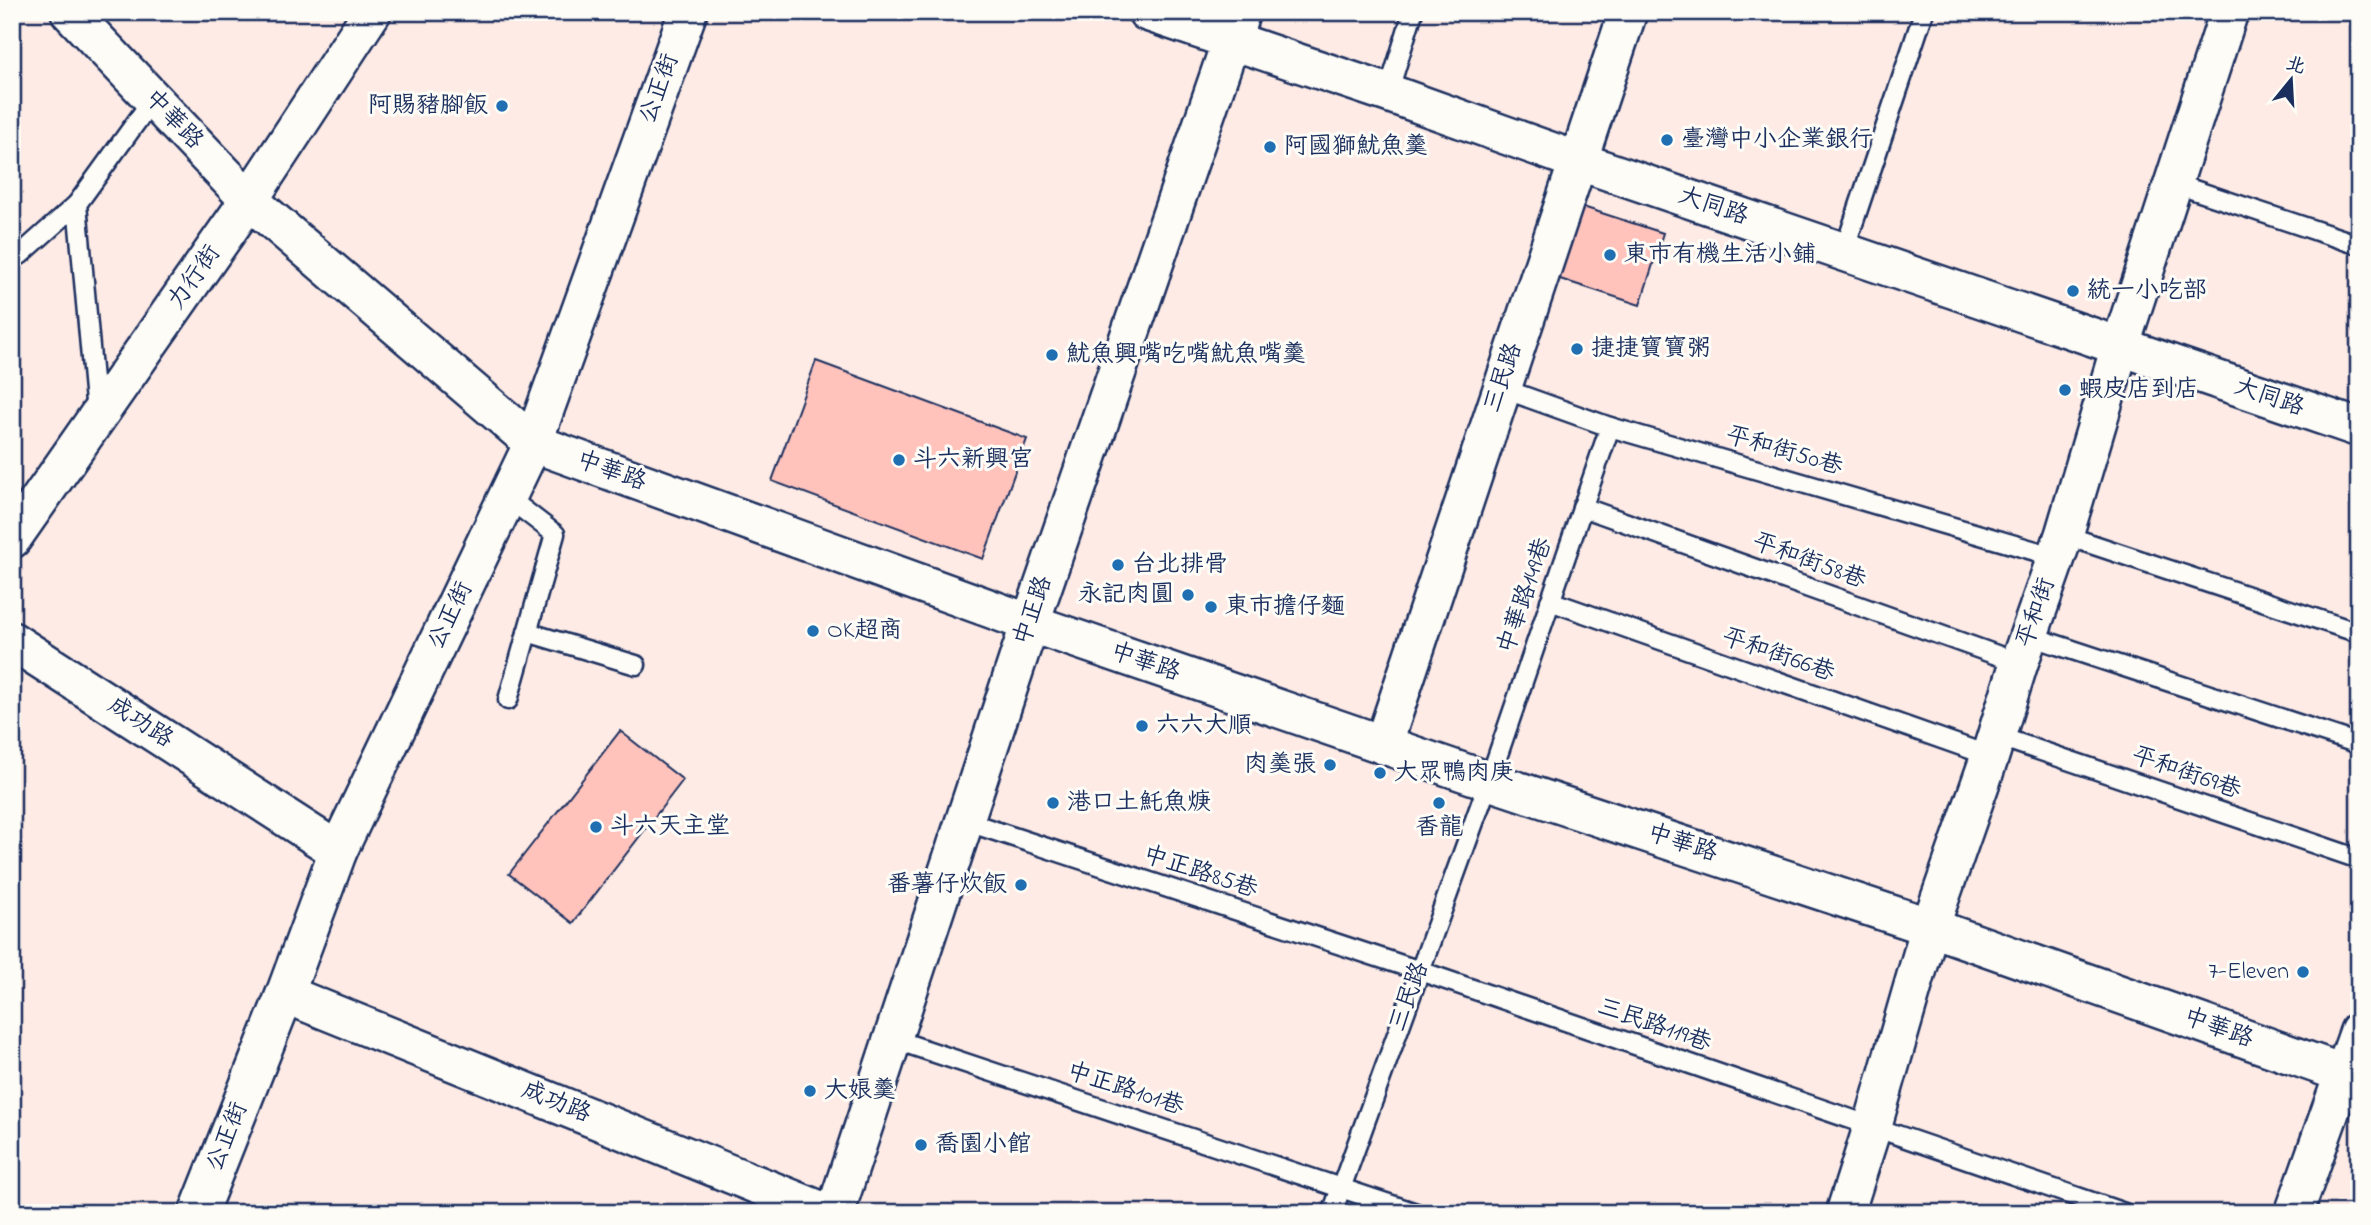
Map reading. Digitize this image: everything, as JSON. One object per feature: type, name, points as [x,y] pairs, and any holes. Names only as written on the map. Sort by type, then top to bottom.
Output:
[{"type":"street","name":"中華路","points":[[70,12],[250,200],[533,443],[1030,623],[1489,781],[1930,927],[2351,1076]]},
{"type":"street","name":"力行街","points":[[12,539],[250,200],[372,12]]},
{"type":"street","name":"公正街","points":[[198,1213],[285,994],[338,851],[533,443],[688,12]]},
{"type":"street","name":"大同路","points":[[1147,12],[1236,27],[1388,93],[1578,161],[2359,428]]},
{"type":"street","name":"三民路","points":[[1383,745],[1628,12]]},
{"type":"street","name":"平和街","points":[[1845,1213],[1930,927],[1994,746],[2060,546],[2172,183],[2229,12]]},
{"type":"street","name":"中正路","points":[[835,1213],[1030,623],[1236,27]]},
{"type":"street","name":"成功路","points":[[12,641],[338,851]]},
{"type":"street","name":"成功路","points":[[285,994],[827,1213]]},
{"type":"street","points":[[2294,1213],[2351,1076],[2359,1031]]},
{"type":"lane","points":[[1388,93],[1413,12]]},
{"type":"lane","points":[[1844,251],[1924,12]]},
{"type":"lane","points":[[12,248],[20,255],[77,204],[153,99]]},
{"type":"lane","points":[[2172,183],[2359,245]]},
{"type":"lane","points":[[77,204],[97,419]]},
{"type":"lane","name":"平和街50巷","points":[[1501,387],[1609,427],[2060,546],[2359,633]]},
{"type":"lane","name":"中華路149巷","points":[[1489,781],[1609,427]]},
{"type":"lane","points":[[508,497],[555,534],[508,701]]},
{"type":"lane","name":"平和街58巷","points":[[1582,507],[2025,649],[2359,744]]},
{"type":"lane","name":"平和街66巷","points":[[1550,601],[1994,746]]},
{"type":"lane","points":[[527,632],[636,665]]},
{"type":"lane","name":"平和街69巷","points":[[1994,746],[2359,859]]},
{"type":"lane","name":"三民路","points":[[1332,1213],[1489,781]]},
{"type":"lane","name":"中正路85巷","points":[[965,821],[1420,971]]},
{"type":"lane","name":"三民路119巷","points":[[1420,971],[2124,1213]]},
{"type":"lane","name":"中正路101巷","points":[[893,1039],[1416,1213]]},
{"type":"building","name":"東市有機生活小鋪","points":[[1580,206],[1663,233],[1640,305],[1557,278]]},
{"type":"building","name":"斗六新興宮","points":[[816,361],[1027,439],[983,559],[772,481]]},
{"type":"building","name":"斗六天主堂","points":[[620,731],[683,780],[573,923],[509,874]]},
{"type":"place","name":"阿賜豬腳飯","points":[[502,106]]},
{"type":"place","name":"臺灣中小企業銀行","points":[[1667,140]]},
{"type":"place","name":"阿國獅魷魚羹","points":[[1270,147]]},
{"type":"place","name":"東市有機生活小鋪","points":[[1610,255]]},
{"type":"place","name":"統一小吃部","points":[[2073,291]]},
{"type":"place","name":"捷捷寶寶粥","points":[[1577,349]]},
{"type":"place","name":"魷魚興嘴吃嘴魷魚嘴羹","points":[[1052,355]]},
{"type":"place","name":"蝦皮店到店","points":[[2065,390]]},
{"type":"place","name":"斗六新興宮","points":[[899,460]]},
{"type":"place","name":"台北排骨","points":[[1118,565]]},
{"type":"place","name":"永記肉圓","points":[[1188,595]]},
{"type":"place","name":"東市擔仔麵","points":[[1211,607]]},
{"type":"place","name":"OK超商","points":[[813,631]]},
{"type":"place","name":"六六大順","points":[[1142,726]]},
{"type":"place","name":"肉羮張","points":[[1330,765]]},
{"type":"place","name":"大眾鴨肉庚","points":[[1380,773]]},
{"type":"place","name":"港口土魠魚焿","points":[[1053,803]]},
{"type":"place","name":"香龍","points":[[1439,803]]},
{"type":"place","name":"斗六天主堂","points":[[596,827]]},
{"type":"place","name":"番薯仔炊飯","points":[[1021,885]]},
{"type":"place","name":"7-Eleven","points":[[2303,972]]},
{"type":"place","name":"大娘羹","points":[[810,1091]]},
{"type":"place","name":"喬園小館","points":[[921,1145]]}]
